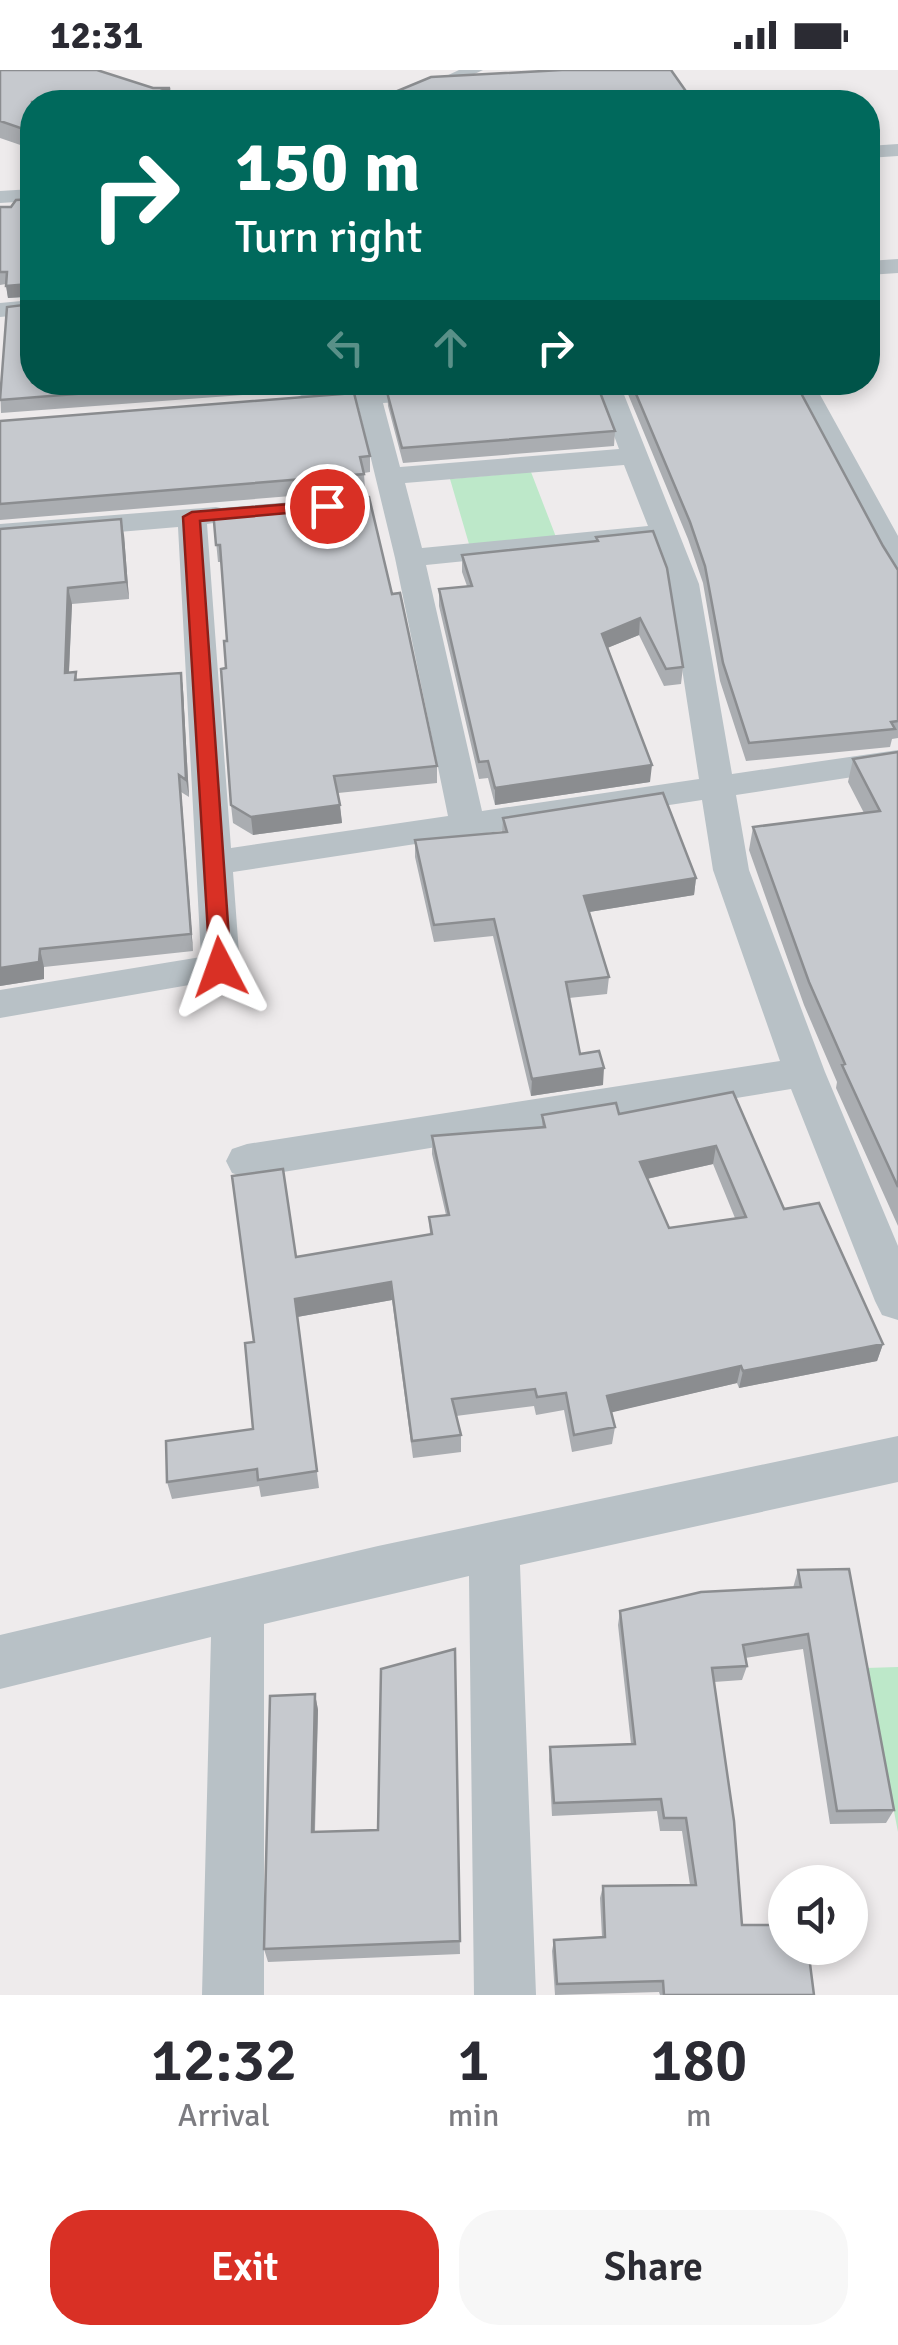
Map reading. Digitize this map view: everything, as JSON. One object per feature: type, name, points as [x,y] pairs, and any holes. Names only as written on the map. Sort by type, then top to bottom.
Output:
[{"type":"street","points":[[428,90],[474,70]]},
{"type":"street","points":[[272,404],[334,395]]},
{"type":"street","points":[[369,395],[386,492],[410,558],[467,824]]},
{"type":"street","points":[[611,395],[684,584],[731,870],[805,1072],[898,1301]]},
{"type":"street","points":[[807,395],[898,562]]},
{"type":"street","points":[[386,492],[633,456]]},
{"type":"street","points":[[862,495],[898,491]]},
{"type":"street","points":[[0,533],[247,512]]},
{"type":"street","points":[[0,1004],[220,967],[192,517]]},
{"type":"street","points":[[410,558],[662,534]]},
{"type":"street","points":[[214,863],[898,760]]},
{"type":"street","points":[[247,1161],[805,1072]]},
{"type":"street","points":[[0,1662],[494,1546],[898,1459]]},
{"type":"street","points":[[494,1546],[505,1995]]},
{"type":"street","points":[[233,1995],[238,1604]]},
{"type":"green space","points":[[531,472],[556,537],[469,544],[450,479]]},
{"type":"green space","points":[[898,1667],[898,1832],[866,1668]]},
{"type":"building","points":[[0,70],[97,70],[153,88],[170,88],[20,90],[20,128],[0,121]]},
{"type":"building","points":[[562,70],[671,70],[685,90],[400,90],[431,77]]},
{"type":"building","points":[[20,200],[20,285],[6,286],[7,272],[0,272],[0,207],[11,207]]},
{"type":"building","points":[[20,305],[20,395],[63,395],[0,400],[7,307]]},
{"type":"building","points":[[355,395],[370,456],[360,457],[364,474],[0,504],[0,421]]},
{"type":"building","points":[[388,395],[601,395],[615,431],[402,448]]},
{"type":"building","points":[[636,395],[802,395],[898,570],[898,721],[891,722],[895,729],[749,743],[723,663],[705,566]]},
{"type":"building","points":[[369,497],[392,594],[400,593],[437,766],[334,776],[340,805],[251,817],[231,805],[221,669],[226,668],[227,641],[220,545],[216,545],[213,510]]},
{"type":"building","points":[[121,519],[126,582],[68,588],[65,673],[76,672],[75,680],[181,673],[186,780],[179,775],[191,934],[40,949],[39,962],[0,968],[0,529]]},
{"type":"building","points":[[653,531],[667,568],[683,667],[666,669],[640,618],[602,634],[652,765],[495,788],[488,761],[479,762],[439,589],[472,586],[462,555],[598,541],[596,537]]},
{"type":"building","points":[[898,752],[898,1187],[842,1065],[845,1064],[809,982],[753,827],[880,811],[853,759]]},
{"type":"building","points":[[663,793],[696,878],[584,896],[609,977],[566,982],[580,1054],[599,1051],[604,1068],[532,1079],[494,919],[434,925],[415,840],[507,832],[503,818]]},
{"type":"building","points":[[733,1092],[784,1209],[819,1203],[883,1344],[743,1371],[741,1366],[607,1396],[615,1427],[574,1435],[566,1393],[537,1397],[535,1389],[452,1399],[461,1435],[412,1441],[391,1282],[295,1299],[317,1471],[258,1480],[257,1469],[167,1482],[166,1441],[253,1429],[245,1343],[254,1342],[232,1176],[283,1169],[296,1257],[432,1234],[429,1217],[449,1215],[432,1136],[545,1127],[542,1115],[616,1103],[619,1114]],"holes":[[[716,1146],[746,1217],[669,1228],[640,1162]]]},
{"type":"building","points":[[849,1569],[894,1810],[837,1811],[808,1634],[743,1645],[747,1666],[712,1668],[734,1821],[742,1925],[768,1925],[768,1965],[810,1965],[814,1995],[664,1995],[663,1981],[557,1984],[554,1940],[605,1937],[603,1886],[696,1885],[686,1818],[664,1818],[661,1799],[554,1803],[550,1747],[635,1744],[620,1611],[701,1592],[801,1587],[798,1570]]},
{"type":"building","points":[[455,1649],[460,1941],[264,1949],[270,1696],[315,1694],[312,1832],[378,1830],[381,1669]]},
{"type":"route","points":[[220,967],[192,517],[327,506]]}]
